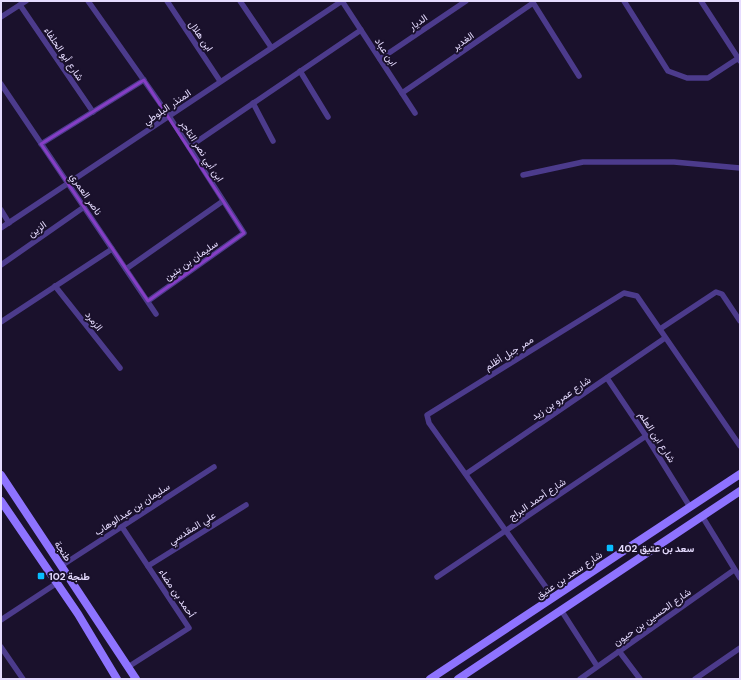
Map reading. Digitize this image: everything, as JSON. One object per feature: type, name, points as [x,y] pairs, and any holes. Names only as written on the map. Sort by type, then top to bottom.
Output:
[{"type":"street","points":[[1,17],[26,1]]},
{"type":"street","name":"ابن أبي نصر التاجر","points":[[88,1],[169,116],[244,233]]},
{"type":"street","name":"ابن هلال","points":[[167,1],[220,81]]},
{"type":"street","points":[[240,1],[271,47]]},
{"type":"street","name":"المنذر البلوطي","points":[[1,228],[342,1]]},
{"type":"street","name":"ابن عباد","points":[[342,1],[415,113]]},
{"type":"street","name":"الديار","points":[[380,59],[466,1]]},
{"type":"street","points":[[624,1],[668,71],[687,78],[708,78],[739,59],[701,1]]},
{"type":"street","points":[[533,2],[579,76]]},
{"type":"street","name":"الغدير","points":[[402,94],[533,2]]},
{"type":"street","name":"شارع أبو الحلفاء","points":[[20,5],[93,112]]},
{"type":"street","points":[[189,147],[361,30]]},
{"type":"street","points":[[300,71],[328,117]]},
{"type":"street","points":[[41,144],[144,80]]},
{"type":"street","name":"ناصر العمري","points":[[1,84],[156,314]]},
{"type":"street","points":[[253,103],[272,141]]},
{"type":"street","points":[[523,175],[583,162],[674,162],[740,168]]},
{"type":"street","points":[[126,269],[224,201]]},
{"type":"street","name":"الزين","points":[[1,265],[84,207]]},
{"type":"street","points":[[1,210],[9,223]]},
{"type":"street","name":"سليمان بن بنين","points":[[148,301],[244,233]]},
{"type":"street","points":[[1,322],[112,249]]},
{"type":"street","name":"الزمرد","points":[[55,286],[120,368]]},
{"type":"street","points":[[660,329],[716,292],[722,294],[740,321]]},
{"type":"street","name":"ممر جبل أظلم","points":[[553,597],[429,423],[427,415],[624,293],[637,296],[740,446]]},
{"type":"street","name":"شارع عمرو بن زيد","points":[[466,474],[665,338]]},
{"type":"street","name":"شارع ابن العلم","points":[[607,378],[646,436],[690,507]]},
{"type":"street","name":"شارع أحمد البراج","points":[[437,577],[646,436]]},
{"type":"street","name":"سليمان بن عبدالوهاب","points":[[61,566],[214,467]]},
{"type":"street","name":"شارع سعد بن عتيق","points":[[430,679],[740,474]]},
{"type":"street","name":"طنجة","points":[[1,475],[136,679]]},
{"type":"street","points":[[458,679],[740,491]]},
{"type":"street","points":[[1,501],[57,583],[118,679]]},
{"type":"street","name":"علي المقدسي","points":[[148,566],[246,505]]},
{"type":"street","points":[[702,516],[740,578]]},
{"type":"street","name":"أحمد بن مضاء","points":[[122,527],[189,628],[128,667]]},
{"type":"street","name":"شارع الحسين بن حيون","points":[[580,679],[734,570]]},
{"type":"street","points":[[1,620],[57,583]]},
{"type":"street","points":[[561,610],[597,666]]},
{"type":"street","points":[[695,679],[740,648]]},
{"type":"street","points":[[2,651],[22,679]]},
{"type":"street","points":[[620,651],[640,679]]},
{"type":"highlighted area","points":[[144,80],[244,233],[148,301],[41,144]]},
{"type":"place","name":"سعد بن عتيق 402","points":[[610,548]]},
{"type":"place","name":"طنجة 102","points":[[41,576]]}]
